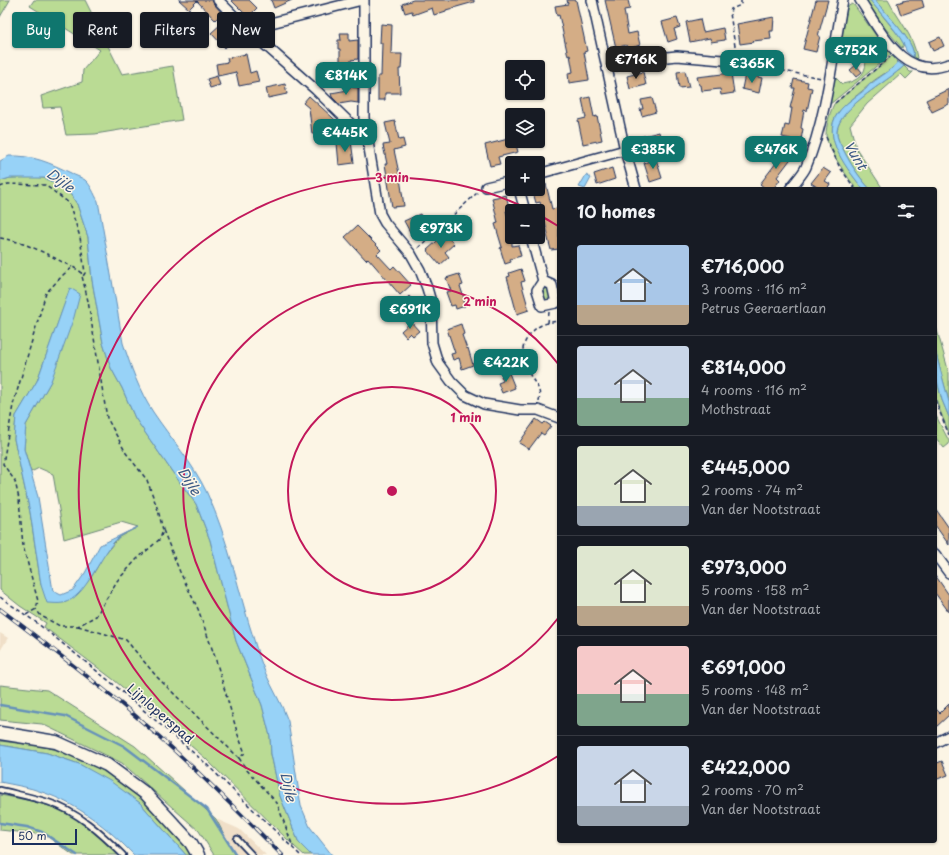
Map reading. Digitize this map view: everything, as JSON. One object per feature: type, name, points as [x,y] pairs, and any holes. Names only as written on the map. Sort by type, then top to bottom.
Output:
[{"type":"street","points":[[218,0],[230,12]]},
{"type":"street","points":[[275,22],[363,0],[364,118],[380,214],[385,223],[411,254],[420,270],[431,302],[432,343],[438,363],[451,381],[465,395],[484,404],[520,410],[538,410],[557,417]]},
{"type":"street","points":[[592,0],[625,150],[635,187]]},
{"type":"street","points":[[792,187],[806,168],[817,133],[829,80],[843,0]]},
{"type":"street","points":[[860,0],[897,53],[914,66],[924,68],[941,68],[949,64]]},
{"type":"street","points":[[268,48],[316,90],[353,126]]},
{"type":"street","points":[[607,68],[638,60],[677,56],[737,61],[762,60]]},
{"type":"street","points":[[545,172],[625,150]]},
{"type":"street","points":[[486,187],[505,183]]},
{"type":"street","points":[[534,244],[543,281]]},
{"type":"street","points":[[937,557],[949,573]]},
{"type":"street","points":[[0,733],[56,742],[107,765],[146,794],[191,843],[198,855]]},
{"type":"street","points":[[937,742],[949,736]]},
{"type":"lane","points":[[0,790],[50,802],[68,811],[86,822],[123,855]]},
{"type":"lane","points":[[237,839],[252,855]]},
{"type":"path","points":[[737,61],[730,13],[731,8],[740,5],[741,0]]},
{"type":"path","points":[[830,107],[897,53]]},
{"type":"path","points":[[762,60],[767,68],[829,80]]},
{"type":"path","points":[[825,136],[839,166],[854,187]]},
{"type":"path","points":[[0,187],[8,184],[45,185],[69,203],[80,236],[85,273],[82,278]]},
{"type":"path","points":[[411,254],[475,194],[486,187]]},
{"type":"path","points":[[0,238],[15,240],[40,250],[81,272],[88,301],[107,418],[126,453],[147,480],[158,510],[163,530],[180,572],[198,609],[215,657],[238,735],[245,753],[239,758]]},
{"type":"path","points":[[26,615],[36,609],[38,601],[23,546],[19,499],[15,481],[4,464],[13,405],[46,293],[64,274],[73,267]]},
{"type":"path","points":[[538,410],[540,393],[538,385],[529,372],[522,350],[525,341],[538,327],[557,322]]},
{"type":"path","points":[[937,405],[949,434]]},
{"type":"path","points":[[78,626],[96,616],[117,581],[137,559],[160,539],[163,530]]},
{"type":"path","name":"Lijnloperspad","points":[[0,597],[26,615],[113,684],[203,761],[300,855]]},
{"type":"path","points":[[36,609],[42,616],[60,626],[78,626],[126,640],[157,677],[239,758],[246,769],[277,803],[294,849]]},
{"type":"shaded area","points":[[0,633],[8,638],[0,651]]},
{"type":"shaded area","points":[[216,819],[239,829],[266,855],[235,855]]},
{"type":"green space","points":[[0,0],[10,0],[0,17]]},
{"type":"green space","points":[[34,0],[85,0],[91,12],[73,12],[73,33],[65,28],[65,12],[40,12],[30,6]]},
{"type":"green space","points":[[866,0],[870,0],[899,36],[904,44],[902,48],[885,28]]},
{"type":"green space","points":[[875,0],[888,0],[913,42],[916,59],[913,57],[913,51],[905,36]]},
{"type":"green space","points":[[852,4],[891,54],[829,105],[834,76],[842,84],[855,80],[863,73],[866,65],[865,57],[861,50],[855,45],[848,44],[840,47],[847,7]]},
{"type":"green space","points":[[97,48],[109,48],[122,74],[173,66],[182,120],[95,134],[66,135],[60,107],[43,108],[41,96],[82,82],[83,70],[100,50]]},
{"type":"green space","points":[[892,56],[898,62],[845,105],[833,122],[832,132],[838,153],[862,187],[855,187],[838,163],[827,141],[826,131],[828,119],[834,104]]},
{"type":"green space","points":[[904,66],[910,72],[913,72],[906,79],[901,74],[867,104],[850,125],[856,148],[882,187],[868,187],[849,161],[837,136],[837,131],[840,122],[846,113],[855,104]]},
{"type":"green space","points":[[10,178],[44,178],[59,185],[71,195],[77,204],[88,237],[92,280],[103,343],[111,368],[122,388],[135,418],[196,504],[210,540],[236,641],[262,705],[270,736],[271,754],[280,796],[299,843],[311,855],[304,855],[205,758],[114,680],[44,627],[46,623],[20,606],[0,590],[0,181]],"holes":[[[70,289],[51,381],[26,425],[24,449],[31,472],[39,468],[53,474],[64,539],[121,522],[138,527],[119,537],[104,555],[92,576],[78,594],[64,603],[41,585],[30,512],[14,439],[16,416],[37,381]]]},
{"type":"green space","points":[[541,289],[549,289],[551,298],[544,301]]},
{"type":"green space","points":[[937,330],[949,373],[949,402],[937,357]]},
{"type":"green space","points":[[937,381],[942,400],[949,417],[949,433],[938,406]]},
{"type":"green space","points":[[937,418],[949,441],[949,444],[944,448],[937,439]]},
{"type":"green space","points":[[0,685],[47,690],[135,746],[216,819],[235,855],[214,855],[199,831],[122,763],[42,724],[0,720]]},
{"type":"green space","points":[[0,741],[40,746],[61,751],[77,757],[107,773],[135,793],[160,815],[193,855],[186,855],[140,803],[79,764],[47,753],[0,745]]},
{"type":"green space","points":[[0,795],[43,804],[68,814],[89,828],[119,855],[73,855],[45,835],[0,830]]},
{"type":"water","points":[[870,0],[875,0],[899,28],[910,44],[913,51],[913,57],[906,51],[896,32]]},
{"type":"water","points":[[898,62],[904,66],[855,104],[840,122],[837,131],[839,141],[849,161],[868,187],[862,187],[838,153],[832,132],[833,122],[844,106]]},
{"type":"water","name":"Dijle","points":[[9,156],[41,160],[82,178],[89,184],[98,201],[123,343],[129,361],[139,387],[148,404],[195,471],[215,511],[259,656],[288,721],[301,806],[310,827],[332,855],[311,855],[299,843],[280,796],[271,754],[270,736],[262,705],[236,641],[210,540],[196,504],[135,418],[122,388],[111,368],[103,343],[92,280],[88,237],[77,204],[71,195],[59,185],[44,178],[10,178],[0,181],[0,161]]},
{"type":"water","points":[[586,175],[591,178],[586,187],[579,187]]},
{"type":"water","points":[[70,288],[80,294],[74,317],[51,381],[26,425],[24,449],[38,497],[53,591],[61,595],[73,590],[85,573],[100,545],[126,533],[112,544],[79,593],[72,599],[63,603],[47,603],[41,585],[30,512],[14,439],[16,416],[37,381]]},
{"type":"water","points":[[937,357],[949,402],[949,417],[942,400],[937,381]]},
{"type":"water","points":[[0,745],[47,753],[79,764],[110,781],[140,803],[186,855],[134,855],[103,826],[68,803],[37,790],[0,782]]},
{"type":"building","points":[[179,0],[212,0],[221,12],[217,12],[217,18],[215,20],[197,1],[189,9]]},
{"type":"building","points":[[231,0],[249,0],[257,8],[253,12],[243,12]]},
{"type":"building","points":[[271,0],[292,0],[274,8]]},
{"type":"building","points":[[413,0],[474,0],[474,2],[434,15],[432,8],[413,15],[412,11],[405,13],[402,4]]},
{"type":"building","points":[[567,0],[576,0],[587,51],[584,52],[589,80],[569,83],[568,73],[573,72],[570,55],[568,56],[559,15],[557,16],[555,6],[568,4]]},
{"type":"building","points":[[605,0],[628,0],[630,9],[624,10],[628,34],[637,32],[640,45],[628,49],[626,45],[616,48]]},
{"type":"building","points":[[816,0],[828,0],[818,36],[820,36],[816,52],[803,49]]},
{"type":"building","points":[[907,0],[922,0],[924,7],[901,15],[897,3]]},
{"type":"building","points":[[774,17],[773,31],[770,31],[771,39],[740,44],[737,24]]},
{"type":"building","points":[[677,18],[680,27],[674,29],[677,39],[668,42],[662,22]]},
{"type":"building","points":[[700,19],[703,32],[723,28],[725,40],[711,42],[710,38],[690,42],[686,22]]},
{"type":"building","points":[[381,24],[392,25],[391,54],[402,54],[401,69],[399,69],[400,93],[385,93],[385,100],[378,100],[378,76],[381,76]]},
{"type":"building","points":[[217,28],[217,39],[211,33]]},
{"type":"building","points":[[340,33],[349,33],[349,41],[358,40],[358,59],[351,60],[351,63],[340,65],[340,49],[338,49],[338,40],[341,40]]},
{"type":"building","points":[[940,37],[944,46],[933,51],[929,42]]},
{"type":"building","points":[[246,54],[250,73],[256,71],[259,82],[239,86],[236,72],[218,76],[216,64],[228,62],[227,58]]},
{"type":"building","points":[[856,65],[862,72],[856,77],[850,70]]},
{"type":"building","points":[[685,71],[689,87],[679,88],[677,72]]},
{"type":"building","points":[[643,72],[646,85],[630,89],[627,76]]},
{"type":"building","points":[[731,73],[734,93],[721,95],[720,89],[702,91],[697,77]]},
{"type":"building","points":[[745,74],[762,78],[759,93],[742,89]]},
{"type":"building","points":[[217,76],[220,85],[210,88],[207,79]]},
{"type":"building","points":[[794,79],[808,82],[807,87],[812,88],[807,111],[804,110],[800,145],[788,143],[791,139],[782,137],[785,125],[789,126],[792,108],[790,108],[795,88],[792,88]]},
{"type":"building","points":[[285,84],[287,94],[268,98],[266,88]]},
{"type":"building","points":[[348,87],[358,88],[358,103],[351,102],[339,104],[332,97],[331,93],[348,90]]},
{"type":"building","points":[[949,89],[949,104],[932,112],[926,100]]},
{"type":"building","points":[[309,96],[344,128],[320,131],[321,133],[312,134],[309,108],[303,103]]},
{"type":"building","points":[[590,97],[594,117],[597,116],[602,140],[583,144],[578,120],[586,118],[582,99]]},
{"type":"building","points":[[652,98],[656,112],[642,116],[640,109],[643,109],[641,100]]},
{"type":"building","points":[[395,121],[399,140],[403,139],[405,147],[394,150],[404,206],[392,207],[385,164],[387,164],[383,145],[390,144],[385,123]]},
{"type":"building","points":[[659,132],[664,151],[652,155],[649,144],[643,146],[640,137]]},
{"type":"building","points":[[505,140],[505,148],[517,148],[518,152],[498,157],[500,164],[490,166],[485,145]]},
{"type":"building","points":[[351,141],[354,163],[339,165],[337,143]]},
{"type":"building","points":[[784,149],[793,156],[777,177],[780,180],[775,187],[764,187],[760,184],[776,163],[774,161]]},
{"type":"building","points":[[656,159],[662,178],[650,182],[644,163]]},
{"type":"building","points":[[612,168],[615,179],[597,185],[594,174]]},
{"type":"building","points":[[823,168],[831,173],[825,181],[830,184],[828,187],[817,187],[811,183]]},
{"type":"building","points":[[546,184],[552,209],[557,208],[557,249],[551,250],[547,235],[545,204],[540,204],[540,202],[536,203],[534,196],[545,196]]},
{"type":"building","points":[[506,196],[508,204],[505,204],[505,244],[512,244],[512,246],[518,245],[521,256],[510,259],[511,262],[505,264],[500,248],[502,247],[495,224],[498,223],[492,198]]},
{"type":"building","points":[[420,214],[425,225],[410,232],[404,221]]},
{"type":"building","points":[[357,226],[381,250],[377,254],[391,269],[394,266],[411,285],[400,295],[368,258],[366,260],[345,237]]},
{"type":"building","points":[[445,234],[454,244],[445,252],[449,257],[440,265],[427,250]]},
{"type":"building","points":[[521,269],[525,281],[521,282],[529,310],[517,314],[507,277],[510,276],[509,273]]},
{"type":"building","points":[[459,274],[463,285],[460,286],[465,301],[463,301],[465,306],[456,309],[455,305],[451,306],[446,292],[451,291],[446,278]]},
{"type":"building","points":[[409,296],[417,305],[403,318],[395,310]]},
{"type":"building","points":[[411,322],[419,331],[413,336],[410,333],[406,337],[401,331]]},
{"type":"building","points":[[461,324],[464,334],[462,335],[473,365],[462,369],[459,358],[453,360],[451,354],[455,353],[447,329]]},
{"type":"building","points":[[509,373],[515,388],[502,393],[498,383],[503,381],[501,376]]},
{"type":"building","points":[[536,419],[543,424],[545,422],[551,426],[544,435],[541,433],[529,449],[519,443]]},
{"type":"building","points":[[937,511],[949,528],[949,545],[937,528]]},
{"type":"building","points":[[937,578],[949,595],[949,612],[937,596]]},
{"type":"building","points":[[949,704],[949,715],[937,726],[937,710],[940,713]]},
{"type":"building","points":[[942,761],[948,775],[937,779],[937,763]]},
{"type":"waterway","points":[[0,705],[65,716],[124,746],[207,809],[236,855]]},
{"type":"waterway","points":[[0,823],[27,827],[42,832],[77,855]]},
{"type":"railway","points":[[0,609],[94,682],[166,742],[282,855]]},
{"type":"water label","name":"Vunt","points":[[856,155]]}]
